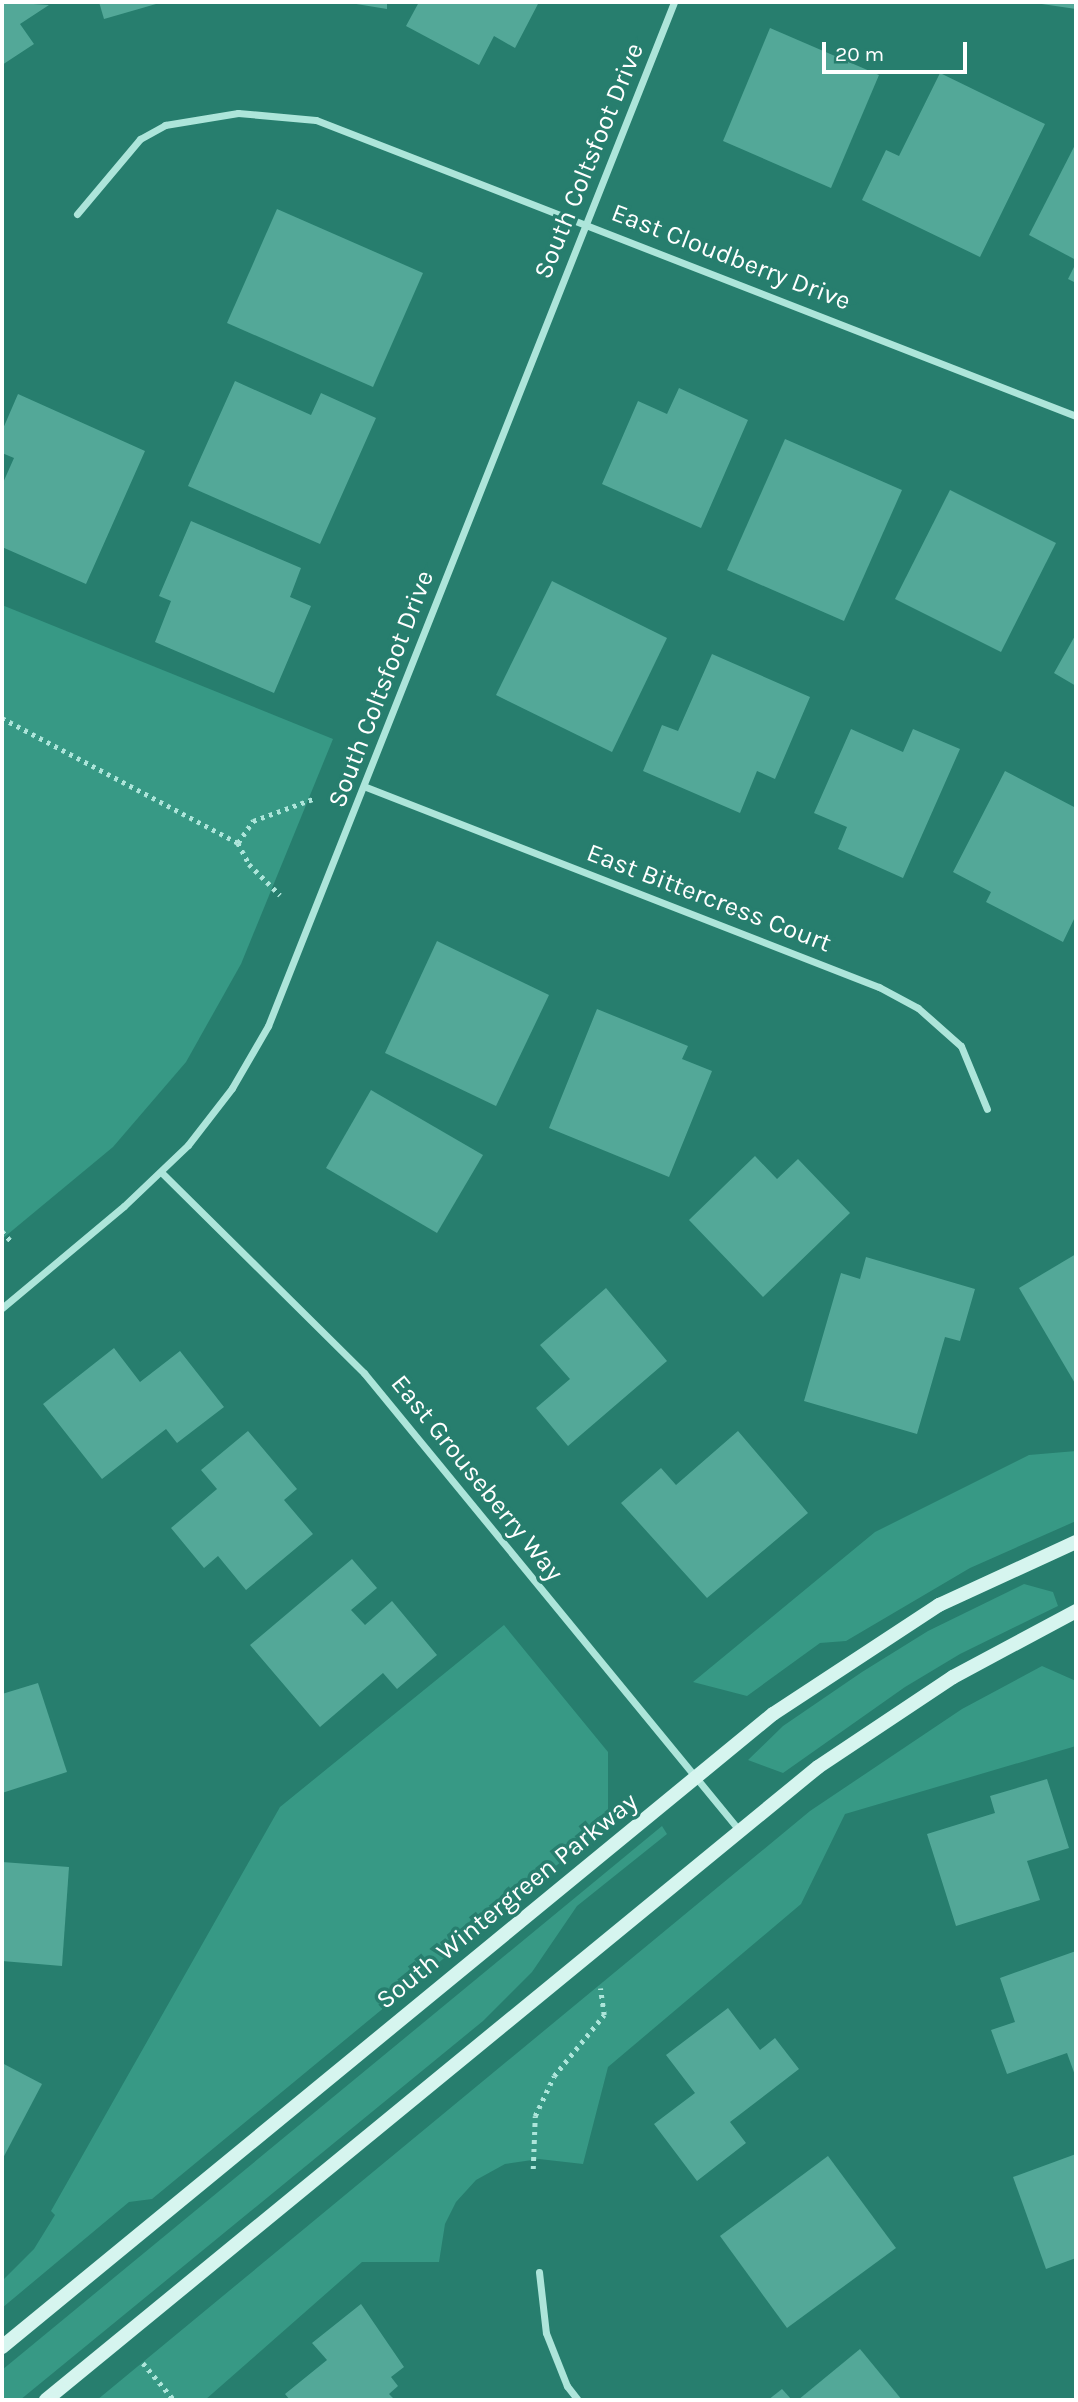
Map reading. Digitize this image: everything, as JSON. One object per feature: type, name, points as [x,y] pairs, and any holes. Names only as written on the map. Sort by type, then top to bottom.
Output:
[{"type":"street","name":"South Coltsfoot Drive","points":[[2,1308],[161,1172],[214,1115],[268,1027],[366,787],[674,2]]},
{"type":"street","name":"East Cloudberry Drive","points":[[77,214],[140,139],[165,125],[197,116],[275,113],[358,133],[1076,416]]},
{"type":"street","name":"East Bittercress Court","points":[[366,787],[879,987],[918,1008],[961,1046],[987,1109]]},
{"type":"street","name":"East Grouseberry Way","points":[[161,1172],[364,1373],[739,1830]]},
{"type":"street","name":"South Wintergreen Parkway","points":[[2,2347],[773,1714],[887,1636],[939,1605],[1076,1542]]},
{"type":"street","points":[[46,2400],[739,1830],[887,1718],[1076,1611]]},
{"type":"street","points":[[539,2272],[546,2333],[566,2386],[578,2400]]},
{"type":"path","points":[[2,718],[238,844],[249,864],[279,895]]},
{"type":"path","points":[[238,844],[253,821],[316,798]]},
{"type":"path","points":[[2,1231],[11,1241]]},
{"type":"path","points":[[533,2169],[531,2131],[544,2091],[604,2015],[604,1997],[596,1980]]},
{"type":"path","points":[[138,2357],[174,2400]]},
{"type":"green space","points":[[2,605],[333,739],[241,964],[186,1062],[113,1147],[2,1239]]},
{"type":"green space","points":[[1076,1451],[1076,1521],[970,1568],[846,1641],[820,1643],[747,1696],[693,1682],[875,1532],[1029,1455]]},
{"type":"green space","points":[[1024,1584],[1053,1592],[1058,1606],[960,1654],[905,1687],[783,1773],[748,1760],[783,1726],[862,1672],[928,1631]]},
{"type":"green space","points":[[504,1625],[608,1752],[608,1823],[152,2199],[129,2202],[2,2308],[2,2281],[34,2249],[55,2215],[51,2211],[280,1807]]},
{"type":"green space","points":[[1042,1666],[1076,1681],[1076,1746],[845,1814],[801,1904],[608,2067],[583,2164],[539,2159],[505,2164],[476,2180],[456,2202],[445,2224],[439,2262],[362,2262],[205,2400],[97,2400],[810,1811],[962,1709]]},
{"type":"green space","points":[[662,1826],[667,1834],[577,1906],[532,1972],[483,2021],[20,2400],[2,2400],[2,2370]]},
{"type":"building","points":[[2,2],[49,5],[20,24],[34,44],[2,65]]},
{"type":"building","points":[[99,2],[163,2],[104,19]]},
{"type":"building","points":[[344,2],[387,2],[387,9]]},
{"type":"building","points":[[419,2],[539,2],[515,48],[494,36],[479,65],[406,26]]},
{"type":"building","points":[[1076,2],[1076,9],[1035,3]]},
{"type":"building","points":[[770,28],[879,75],[831,188],[723,141]]},
{"type":"building","points":[[940,73],[1045,124],[980,257],[862,200],[886,150],[899,156]]},
{"type":"building","points":[[1076,143],[1076,260],[1029,235]]},
{"type":"building","points":[[277,209],[423,273],[373,387],[227,323]]},
{"type":"building","points":[[1076,263],[1076,283],[1068,279]]},
{"type":"building","points":[[235,381],[311,415],[321,393],[376,418],[320,544],[188,486]]},
{"type":"building","points":[[679,388],[748,420],[701,528],[602,484],[638,401],[667,414]]},
{"type":"building","points":[[18,394],[145,451],[86,584],[2,547],[2,485],[14,458],[2,453],[2,431]]},
{"type":"building","points":[[785,439],[902,490],[844,621],[727,570]]},
{"type":"building","points":[[950,490],[1056,543],[1001,652],[895,599]]},
{"type":"building","points":[[191,521],[301,568],[290,597],[311,606],[274,693],[155,642],[171,601],[159,596]]},
{"type":"building","points":[[552,581],[667,638],[612,752],[496,695]]},
{"type":"building","points":[[1076,634],[1076,686],[1054,673]]},
{"type":"building","points":[[712,654],[810,697],[775,779],[757,771],[740,813],[643,771],[662,725],[678,731]]},
{"type":"building","points":[[851,729],[903,752],[913,729],[960,749],[903,878],[838,849],[847,827],[814,813]]},
{"type":"building","points":[[1005,771],[1076,808],[1076,915],[1063,942],[986,902],[991,892],[953,872]]},
{"type":"building","points":[[437,941],[549,995],[496,1106],[385,1053]]},
{"type":"building","points":[[597,1009],[688,1046],[682,1059],[712,1071],[669,1177],[549,1128]]},
{"type":"building","points":[[371,1090],[483,1155],[437,1233],[326,1168]]},
{"type":"building","points":[[755,1156],[777,1179],[798,1159],[850,1213],[763,1297],[689,1220]]},
{"type":"building","points":[[1076,1254],[1076,1385],[1019,1288]]},
{"type":"building","points":[[866,1257],[975,1289],[960,1341],[945,1337],[917,1434],[804,1401],[841,1273],[860,1279]]},
{"type":"building","points":[[606,1288],[667,1361],[568,1446],[536,1408],[570,1379],[540,1345]]},
{"type":"building","points":[[114,1348],[140,1382],[180,1351],[224,1407],[177,1443],[166,1429],[102,1479],[43,1404]]},
{"type":"building","points":[[248,1431],[297,1489],[284,1500],[313,1534],[246,1590],[218,1556],[204,1568],[171,1528],[217,1489],[201,1470]]},
{"type":"building","points":[[738,1431],[808,1513],[707,1598],[621,1503],[661,1468],[676,1485]]},
{"type":"building","points":[[352,1559],[377,1588],[351,1610],[365,1625],[392,1601],[437,1655],[397,1689],[383,1673],[320,1727],[250,1645]]},
{"type":"building","points":[[38,1683],[67,1772],[2,1793],[2,1694]]},
{"type":"building","points":[[1047,1779],[1069,1848],[1027,1861],[1040,1900],[956,1926],[927,1834],[995,1813],[990,1796]]},
{"type":"building","points":[[2,1862],[69,1867],[62,1966],[2,1961]]},
{"type":"building","points":[[1076,1951],[1076,2078],[1067,2053],[1007,2074],[991,2030],[1015,2022],[1000,1978]]},
{"type":"building","points":[[728,2008],[760,2050],[775,2038],[799,2069],[730,2122],[746,2143],[697,2181],[654,2124],[695,2093],[666,2055]]},
{"type":"building","points":[[2,2063],[42,2084],[2,2160]]},
{"type":"building","points":[[1076,2154],[1076,2258],[1046,2269],[1013,2177]]},
{"type":"building","points":[[828,2156],[896,2248],[787,2328],[720,2236]]},
{"type":"building","points":[[361,2304],[404,2367],[391,2377],[398,2386],[389,2394],[395,2400],[290,2400],[285,2394],[327,2360],[312,2343]]},
{"type":"building","points":[[860,2349],[902,2400],[798,2400]]},
{"type":"building","points":[[782,2389],[792,2400],[768,2400]]}]
